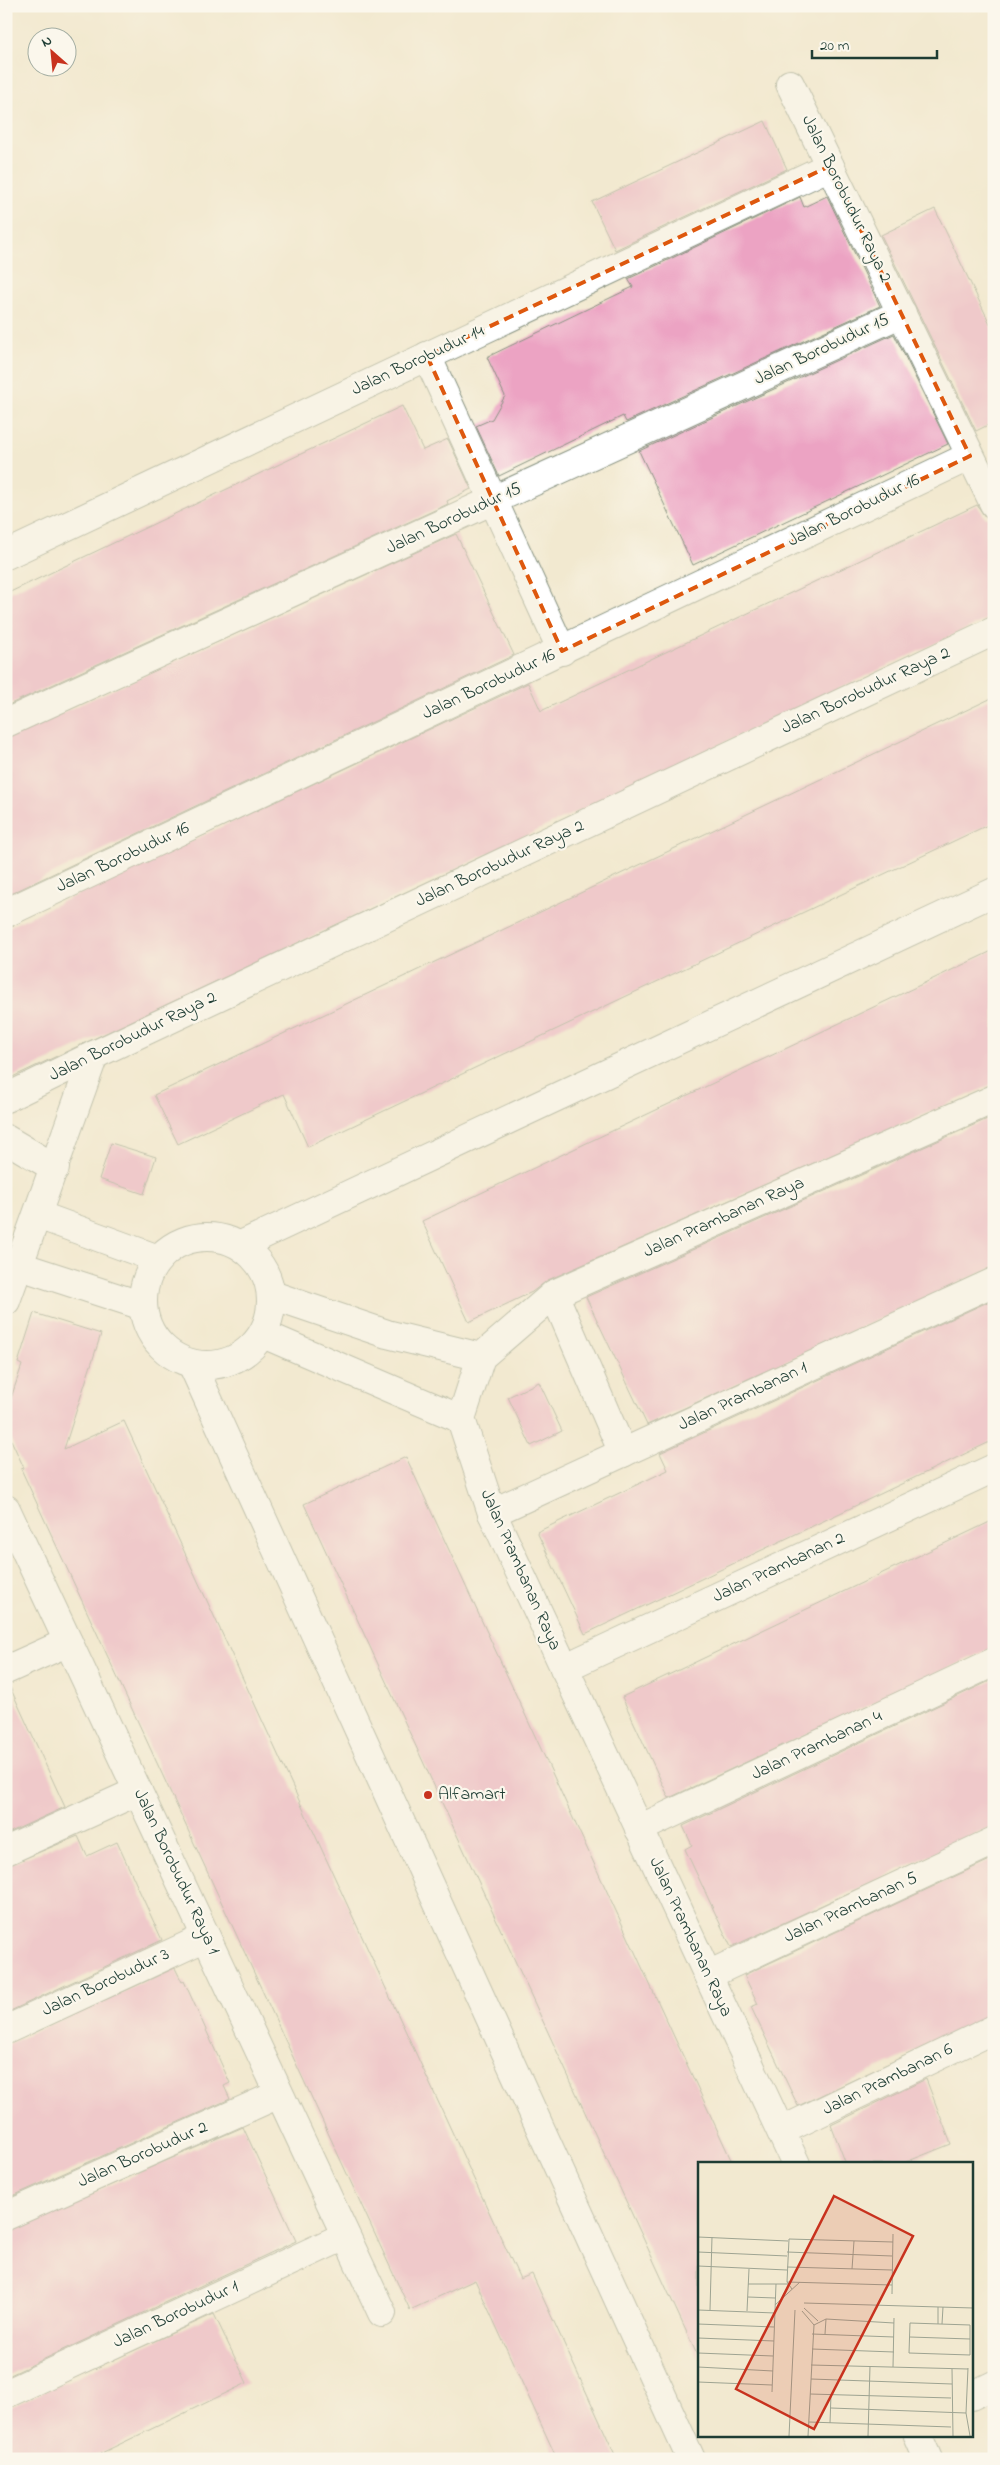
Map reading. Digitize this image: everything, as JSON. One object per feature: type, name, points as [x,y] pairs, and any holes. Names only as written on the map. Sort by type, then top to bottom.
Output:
[{"type":"street","name":"Jalan Borobudur Raya 2","points":[[790,84],[994,504]]},
{"type":"street","name":"Jalan Borobudur 14","points":[[6,555],[830,166]]},
{"type":"street","name":"Jalan Borobudur 15","points":[[6,723],[902,313]]},
{"type":"street","points":[[426,356],[562,651]]},
{"type":"street","name":"Jalan Borobudur 16","points":[[6,913],[970,456]]},
{"type":"street","name":"Jalan Borobudur Raya 2","points":[[6,1098],[994,631]]},
{"type":"street","points":[[241,1245],[994,892]]},
{"type":"street","points":[[6,1301],[94,1055]]},
{"type":"street","name":"Jalan Prambanan Raya","points":[[481,1357],[554,1294],[994,1098]]},
{"type":"street","points":[[6,1139],[55,1168]]},
{"type":"street","points":[[38,1215],[158,1259]]},
{"type":"street","points":[[206,1236],[225,1238],[241,1245],[257,1258],[268,1275],[272,1295],[271,1315],[263,1334],[250,1350],[233,1360],[212,1365],[192,1364],[174,1356],[158,1343],[148,1326],[143,1306],[144,1289],[149,1274],[158,1259],[172,1247],[188,1239],[206,1236]]},
{"type":"street","points":[[20,1266],[143,1306]]},
{"type":"street","name":"Jalan Prambanan 1","points":[[492,1513],[994,1282]]},
{"type":"street","points":[[554,1294],[623,1453]]},
{"type":"street","points":[[263,1334],[460,1419],[481,1357],[387,1334],[272,1295]]},
{"type":"street","points":[[192,1364],[691,2459]]},
{"type":"street","name":"Jalan Prambanan Raya","points":[[460,1419],[492,1513],[795,2162]]},
{"type":"street","name":"Jalan Prambanan 2","points":[[564,1668],[994,1468]]},
{"type":"street","name":"Jalan Borobudur Raya 1","points":[[6,1509],[382,2313]]},
{"type":"street","points":[[6,1670],[68,1642]]},
{"type":"street","name":"Jalan Prambanan 4","points":[[639,1829],[994,1662]]},
{"type":"street","points":[[6,1850],[138,1791]]},
{"type":"street","name":"Jalan Prambanan 5","points":[[708,1974],[994,1841]]},
{"type":"street","name":"Jalan Borobudur 3","points":[[6,2030],[206,1937]]},
{"type":"street","name":"Jalan Prambanan 6","points":[[782,2131],[994,2029]]},
{"type":"street","name":"Jalan Borobudur 2","points":[[6,2216],[279,2094]]},
{"type":"street","name":"Jalan Borobudur 1","points":[[6,2394],[346,2236]]},
{"type":"street","points":[[972,2396],[994,2385]]},
{"type":"street","points":[[919,2438],[928,2459]]},
{"type":"highlighted area","points":[[830,166],[970,456],[562,651],[427,356]]},
{"type":"building","points":[[765,121],[787,169],[615,250],[592,202]]},
{"type":"building","points":[[827,196],[880,306],[626,422],[623,416],[499,476],[476,426],[492,419],[505,396],[487,357],[633,287],[628,279],[800,197],[804,207]]},
{"type":"building","points":[[935,209],[994,332],[994,422],[976,431],[881,235]]},
{"type":"building","points":[[894,334],[948,444],[693,565],[639,451]]},
{"type":"building","points":[[402,406],[423,450],[448,439],[471,489],[447,501],[448,504],[6,706],[6,594]]},
{"type":"building","points":[[977,505],[985,517],[994,519],[994,616],[6,1080],[6,928],[528,683],[541,711]]},
{"type":"building","points":[[456,534],[514,655],[6,896],[6,738]]},
{"type":"building","points":[[994,697],[994,822],[308,1147],[284,1094],[178,1144],[154,1095]]},
{"type":"building","points":[[994,950],[994,1084],[548,1280],[532,1292],[469,1322],[422,1221]]},
{"type":"building","points":[[994,1116],[994,1267],[647,1425],[586,1297]]},
{"type":"building","points":[[111,1143],[156,1157],[144,1194],[99,1179]]},
{"type":"building","points":[[994,1299],[994,1440],[585,1634],[537,1532],[668,1470],[660,1453]]},
{"type":"building","points":[[34,1313],[101,1334],[64,1449],[124,1421],[520,2279],[532,2274],[617,2459],[557,2459],[475,2280],[410,2310],[21,1469],[24,1468],[6,1429],[6,1413],[22,1365],[18,1363]]},
{"type":"building","points":[[539,1382],[562,1431],[531,1446],[508,1397]]},
{"type":"building","points":[[406,1457],[732,2162],[698,2162],[698,2357],[304,1504]]},
{"type":"building","points":[[994,1520],[994,1647],[669,1798],[622,1697]]},
{"type":"building","points":[[994,1679],[994,1826],[731,1947],[685,1849],[692,1845],[683,1826]]},
{"type":"building","points":[[6,1685],[9,1685],[65,1807],[6,1834]]},
{"type":"building","points":[[78,1836],[87,1856],[117,1842],[162,1940],[6,2013],[6,1866]]},
{"type":"building","points":[[994,1858],[994,2014],[798,2106],[751,2007],[758,2004],[744,1975]]},
{"type":"building","points":[[175,1968],[182,1982],[184,1981],[230,2083],[224,2086],[230,2099],[6,2199],[6,2045]]},
{"type":"building","points":[[926,2079],[951,2144],[906,2162],[845,2162],[831,2125]]},
{"type":"building","points":[[243,2127],[296,2241],[6,2377],[6,2231]]},
{"type":"building","points":[[214,2314],[247,2383],[89,2459],[6,2459],[6,2409]]},
{"type":"place","name":"Alfamart","points":[[428,1795]]}]
